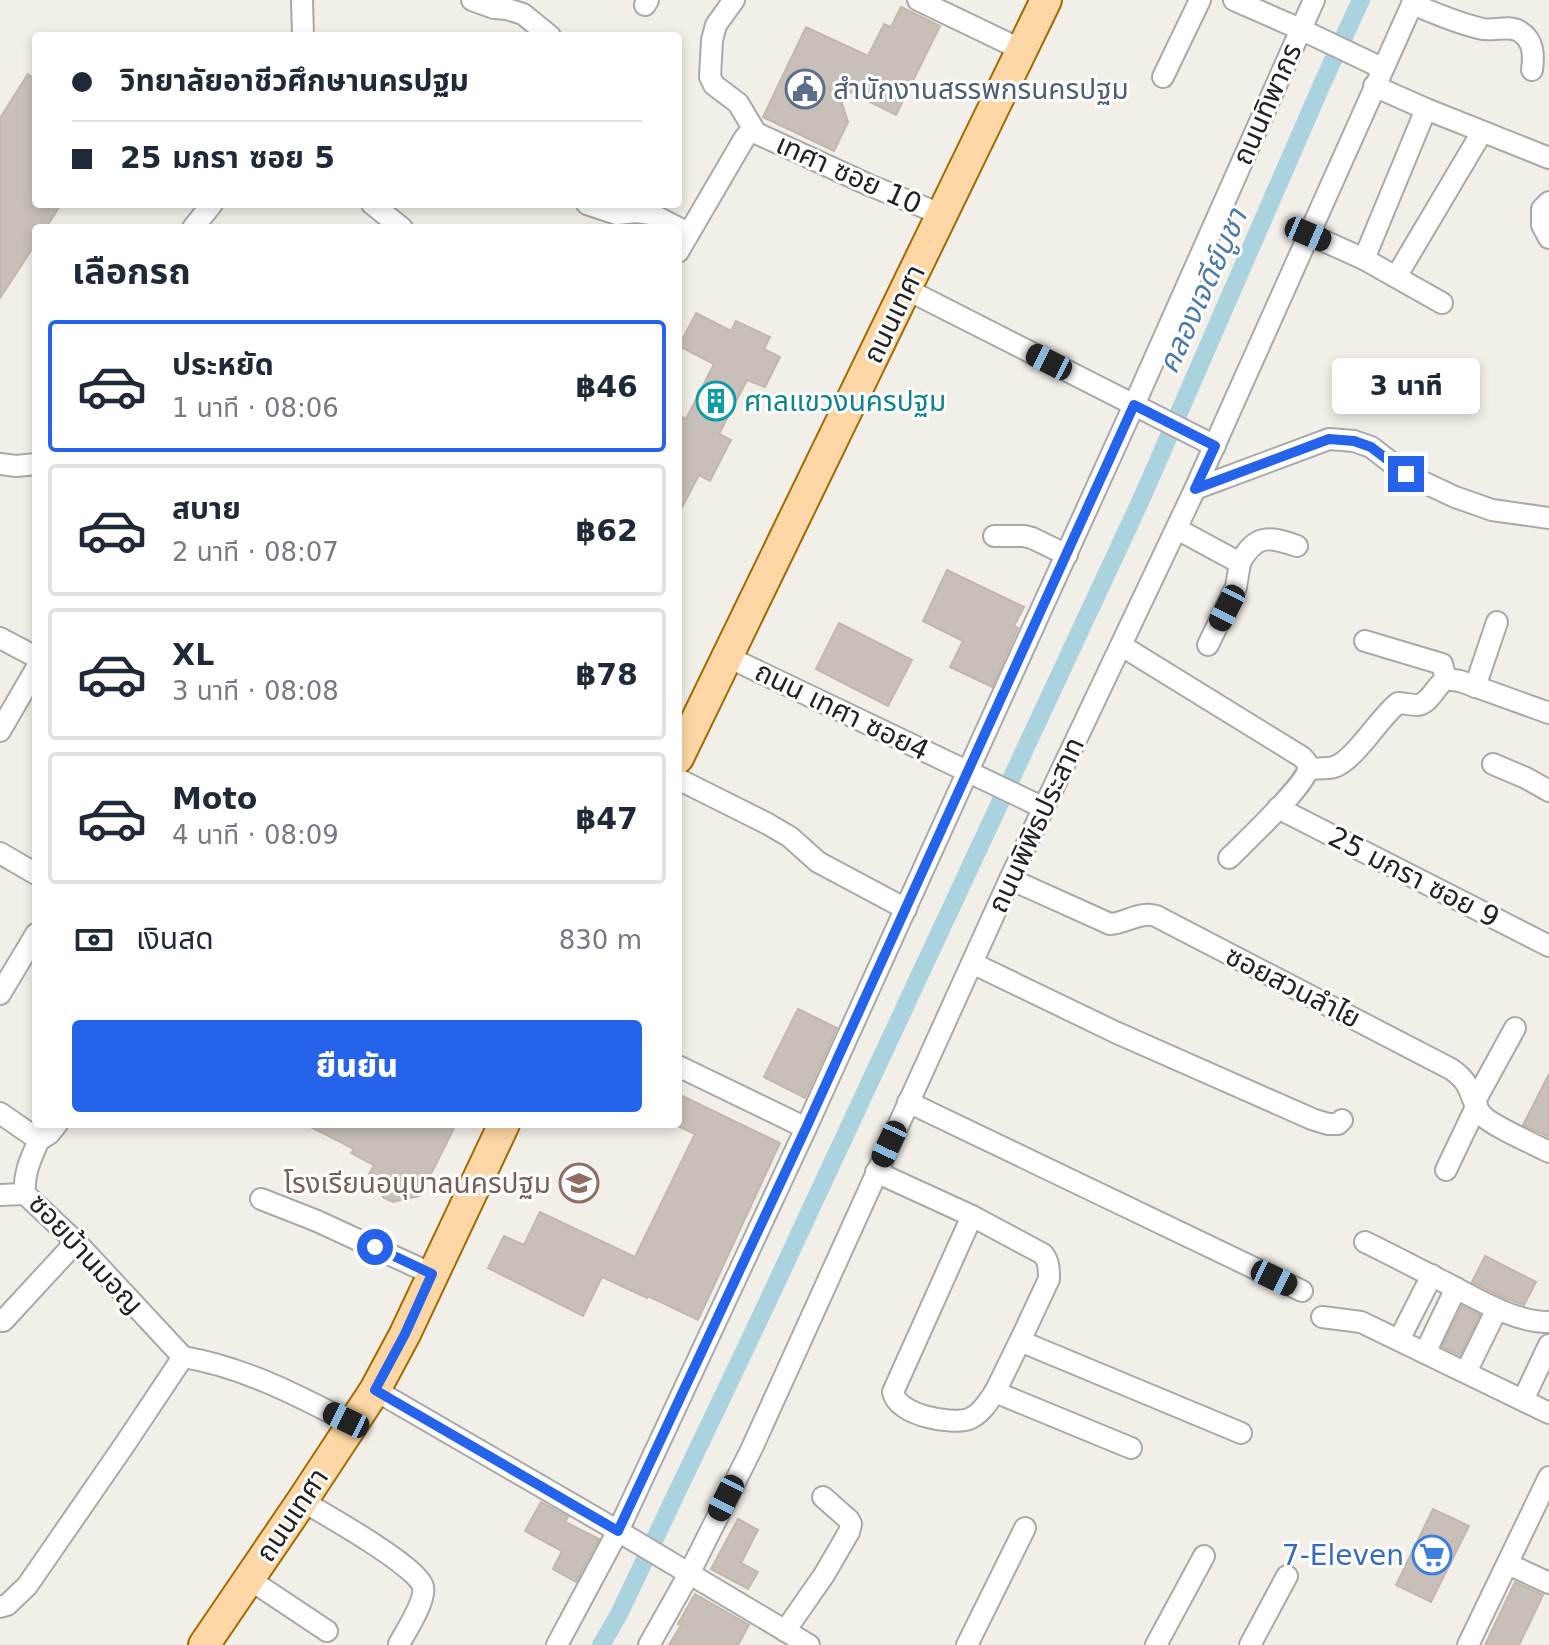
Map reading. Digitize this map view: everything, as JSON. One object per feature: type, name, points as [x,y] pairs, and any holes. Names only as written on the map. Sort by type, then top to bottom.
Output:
[{"type":"main road","name":"ถนนเทศา","points":[[682,750],[1046,0]]},
{"type":"main road","name":"ถนนเทศา","points":[[204,1645],[375,1390],[405,1334],[502,1128]]},
{"type":"street","points":[[302,0],[303,32]]},
{"type":"street","points":[[472,0],[523,14],[545,32]]},
{"type":"street","points":[[734,0],[716,25],[710,77],[719,90],[738,103],[756,133]]},
{"type":"street","points":[[918,0],[1022,50]]},
{"type":"street","points":[[1163,77],[1200,0]]},
{"type":"street","points":[[1234,0],[1359,57],[1378,77],[1426,109],[1549,158]]},
{"type":"street","name":"ถนนทิพากร","points":[[557,1645],[618,1531],[906,909],[976,775],[1067,555],[1142,410],[1308,32],[1314,0]]},
{"type":"street","points":[[1413,2],[1445,18],[1485,30],[1517,30],[1529,41],[1534,54],[1532,70]]},
{"type":"street","name":"ถนนพิพิธประสาท","points":[[649,1645],[680,1568],[752,1448],[1010,879],[1037,804],[1122,646],[1177,529],[1195,489],[1208,442],[1308,234],[1413,2]]},
{"type":"street","points":[[1364,259],[1426,109]]},
{"type":"street","points":[[1396,277],[1482,132]]},
{"type":"street","points":[[682,244],[744,139],[749,133],[756,133]]},
{"type":"street","name":"เทศา ซอย 10","points":[[756,133],[943,215]]},
{"type":"street","points":[[1549,202],[1542,209],[1542,225],[1549,238]]},
{"type":"street","points":[[196,224],[209,208]]},
{"type":"street","points":[[377,208],[397,224]]},
{"type":"street","points":[[599,208],[617,214],[651,214],[670,224]]},
{"type":"street","points":[[682,230],[688,233]]},
{"type":"street","points":[[1308,234],[1364,259],[1442,303]]},
{"type":"street","points":[[906,289],[1208,442]]},
{"type":"street","points":[[1195,489],[1329,439],[1340,439],[1371,447],[1406,474],[1455,497],[1492,510],[1549,518]]},
{"type":"street","points":[[0,464],[32,464]]},
{"type":"street","points":[[1177,529],[1240,563]]},
{"type":"street","points":[[994,536],[1032,538],[1067,555]]},
{"type":"street","points":[[1208,645],[1236,587],[1240,563],[1247,550],[1259,540],[1275,538],[1297,546]]},
{"type":"street","points":[[1475,687],[1497,622]]},
{"type":"street","points":[[0,638],[32,655]]},
{"type":"street","points":[[1365,641],[1442,664],[1446,679]]},
{"type":"street","points":[[1122,646],[1307,763],[1305,776],[1229,858]]},
{"type":"street","name":"ถนน เทศา ซอย4","points":[[726,656],[1037,804]]},
{"type":"street","points":[[1308,769],[1336,766],[1350,757],[1398,703],[1417,705],[1426,702],[1446,679],[1549,713]]},
{"type":"street","points":[[0,731],[29,698]]},
{"type":"street","points":[[1493,764],[1549,791]]},
{"type":"street","points":[[682,781],[768,824],[790,837],[818,862],[906,909]]},
{"type":"street","name":"25 มกรา ซอย 9","points":[[1278,808],[1549,946]]},
{"type":"street","points":[[0,853],[32,872]]},
{"type":"street","name":"ซอยสวนลำไย","points":[[1010,879],[1110,924],[1144,914],[1156,916],[1451,1069],[1465,1080],[1479,1111],[1488,1120],[1549,1152]]},
{"type":"street","points":[[0,994],[32,941]]},
{"type":"street","points":[[972,963],[1210,1075],[1312,1119],[1328,1124],[1338,1124],[1342,1120]]},
{"type":"street","points":[[1446,1170],[1515,1028]]},
{"type":"street","points":[[682,1068],[806,1128]]},
{"type":"street","points":[[908,1102],[1302,1291]]},
{"type":"street","points":[[0,1113],[39,1140],[54,1128]]},
{"type":"street","name":"ซอยบ้านมอญ","points":[[39,1140],[28,1167],[25,1194],[76,1242],[183,1357]]},
{"type":"street","points":[[876,1172],[972,1216],[1035,1249],[1047,1260],[1049,1268],[1049,1279],[985,1407],[973,1418],[959,1421],[932,1418],[912,1412],[897,1402],[893,1392],[972,1216]]},
{"type":"street","points":[[0,1195],[25,1194]]},
{"type":"street","points":[[261,1199],[432,1274]]},
{"type":"street","points":[[3,1321],[76,1242]]},
{"type":"street","points":[[1365,1242],[1497,1309],[1524,1319],[1549,1322]]},
{"type":"street","points":[[1399,1340],[1432,1275]]},
{"type":"street","points":[[1425,1353],[1456,1288]]},
{"type":"street","points":[[1466,1372],[1497,1309]]},
{"type":"street","points":[[1322,1317],[1361,1322],[1549,1413]]},
{"type":"street","points":[[1020,1341],[1241,1433]]},
{"type":"street","points":[[1523,1400],[1549,1345]]},
{"type":"street","points":[[0,1607],[7,1605],[27,1586],[183,1357],[263,1380],[353,1424]]},
{"type":"street","points":[[375,1390],[809,1645]]},
{"type":"street","points":[[995,1392],[1131,1448]]},
{"type":"street","points":[[1468,1645],[1549,1477]]},
{"type":"street","points":[[785,1631],[849,1532],[849,1520],[823,1497]]},
{"type":"street","points":[[302,1501],[355,1531],[420,1580],[423,1594],[399,1644]]},
{"type":"street","points":[[967,1645],[1025,1528]]},
{"type":"street","points":[[1156,1645],[1204,1556]]},
{"type":"street","points":[[1508,1564],[1549,1583]]},
{"type":"street","points":[[1250,1645],[1287,1576]]},
{"type":"street","points":[[249,1579],[327,1631]]},
{"type":"building","points":[[901,7],[940,26],[896,115],[836,85],[848,122],[834,151],[763,117],[806,27],[868,56],[884,24],[891,27]]},
{"type":"building","points":[[28,74],[32,77],[32,208],[58,208],[48,224],[32,224],[32,249],[0,298],[0,118]]},
{"type":"building","name":"ศาลแขวงนครปฐม","points":[[696,313],[731,331],[736,321],[770,337],[764,349],[780,357],[765,387],[747,380],[719,434],[731,440],[710,481],[699,475],[682,507],[682,417],[686,419],[714,364],[682,348],[682,340]]},
{"type":"building","points":[[947,570],[1024,607],[992,687],[950,667],[963,641],[923,621]]},
{"type":"building","points":[[839,623],[912,660],[888,706],[816,669]]},
{"type":"building","points":[[798,1009],[837,1028],[805,1098],[764,1077]]},
{"type":"building","points":[[1549,1074],[1549,1137],[1523,1125]]},
{"type":"building","points":[[682,1096],[780,1143],[698,1320],[602,1277],[583,1316],[488,1268],[504,1236],[524,1245],[540,1212],[635,1257],[695,1134],[682,1128]]},
{"type":"building","points":[[313,1128],[454,1128],[420,1196],[393,1202],[384,1198],[369,1174],[374,1165],[351,1153],[354,1149]]},
{"type":"building","points":[[1485,1256],[1536,1282],[1524,1305],[1472,1282]]},
{"type":"building","points":[[1462,1306],[1480,1315],[1460,1355],[1442,1347]]},
{"type":"building","points":[[541,1502],[568,1517],[565,1522],[599,1539],[576,1582],[553,1569],[562,1551],[525,1531]]},
{"type":"building","name":"7-Eleven","points":[[1433,1509],[1469,1526],[1431,1602],[1396,1585]]},
{"type":"building","points":[[738,1519],[758,1530],[741,1563],[758,1572],[748,1589],[711,1569]]},
{"type":"building","points":[[1515,1582],[1543,1595],[1519,1645],[1485,1645]]},
{"type":"building","points":[[695,1594],[749,1625],[738,1645],[669,1645]]},
{"type":"waterway","name":"คลองเจดีย์บูชา","points":[[601,1645],[618,1616],[760,1318],[1141,500],[1361,0]]},
{"type":"place","name":"สำนักงานสรรพกรนครปฐม","points":[[805,89]]},
{"type":"place","name":"ศาลแขวงนครปฐม","points":[[716,401]]},
{"type":"place","name":"โรงเรียนอนุบาลนครปฐม","points":[[579,1183]]},
{"type":"place","name":"7-Eleven","points":[[1432,1555]]},
{"type":"route","points":[[375,1247],[432,1274],[375,1390],[618,1531],[806,1128],[1134,405],[1215,446],[1195,489],[1329,439],[1354,441],[1371,447],[1406,474]]}]
